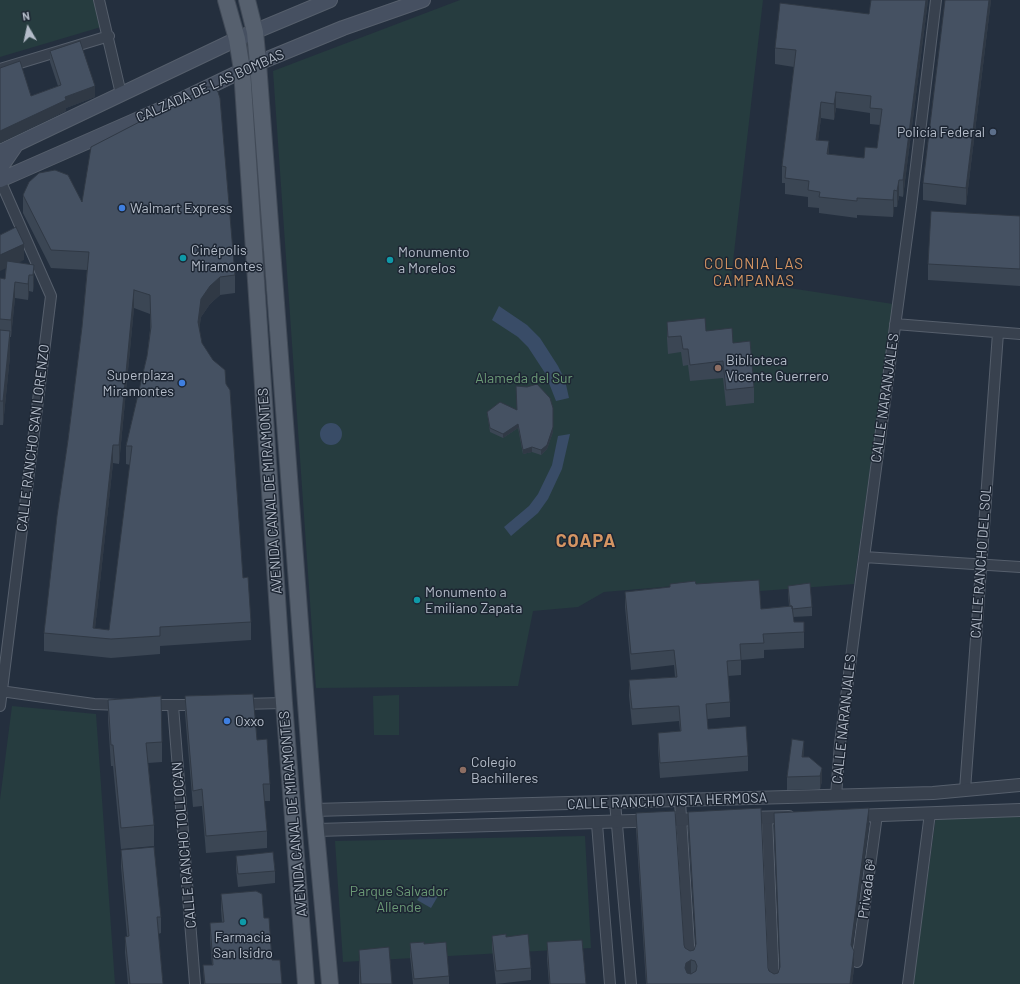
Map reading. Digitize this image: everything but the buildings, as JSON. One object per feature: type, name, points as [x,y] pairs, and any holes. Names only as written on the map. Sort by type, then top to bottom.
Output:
[{"type":"main road","name":"AVENIDA CANAL DE MIRAMONTES","points":[[226,0],[237,39],[242,70],[284,703],[306,984]]},
{"type":"main road","name":"AVENIDA CANAL DE MIRAMONTES","points":[[246,0],[255,32],[258,63],[314,810],[330,984]]},
{"type":"main road","name":"CALZADA DE LAS BOMBAS","points":[[0,152],[237,39],[330,0]]},
{"type":"main road","name":"CALZADA DE LAS BOMBAS","points":[[0,180],[173,104],[258,63],[343,28],[423,0]]},
{"type":"main road","points":[[0,180],[1,167],[18,143]]},
{"type":"street","points":[[98,0],[121,94]]},
{"type":"street","name":"CALLE NARANJALES","points":[[836,796],[840,744],[895,324],[912,207],[936,0]]},
{"type":"street","points":[[0,69],[108,36]]},
{"type":"street","name":"CALLE RANCHO SAN LORENZO","points":[[0,180],[51,296],[0,706]]},
{"type":"street","points":[[895,324],[1020,334]]},
{"type":"street","name":"CALLE RANCHO DEL SOL","points":[[965,790],[980,564],[998,333]]},
{"type":"street","points":[[864,557],[1020,567]]},
{"type":"street","points":[[1,691],[94,704],[173,706],[212,705]]},
{"type":"street","points":[[228,704],[284,703]]},
{"type":"street","name":"CALLE RANCHO TOLLOCAN","points":[[173,706],[195,984]]},
{"type":"street","name":"CALLE RANCHO VISTA HERMOSA","points":[[314,810],[933,793],[1020,785]]},
{"type":"street","points":[[680,801],[690,961]]},
{"type":"street","points":[[615,802],[631,984]]},
{"type":"street","points":[[840,816],[1020,810]]},
{"type":"street","points":[[908,984],[930,813]]},
{"type":"street","name":"Privada 6ª","points":[[857,962],[877,815]]},
{"type":"street","points":[[767,817],[774,984]]},
{"type":"street","name":"CALLE RANCHO VISTA HERMOSA","points":[[736,818],[804,817]]},
{"type":"street","name":"CALLE RANCHO VISTA HERMOSA","points":[[317,830],[597,824],[712,819]]},
{"type":"street","points":[[597,824],[610,984]]},
{"type":"green space","points":[[0,0],[94,0],[101,27],[0,57]]},
{"type":"green space","name":"Alameda del Sur","points":[[460,0],[763,0],[731,279],[893,304],[854,584],[720,594],[687,585],[604,592],[578,607],[533,611],[518,686],[316,688],[273,71]]},
{"type":"green space","points":[[399,695],[399,735],[374,735],[373,696]]},
{"type":"green space","points":[[12,706],[96,714],[115,984],[0,984],[0,800]]},
{"type":"green space","points":[[1020,813],[1020,984],[913,984],[936,816]]},
{"type":"green space","name":"Parque Salvador Allende","points":[[585,836],[591,948],[343,962],[335,841]]},
{"type":"water","points":[[499,306],[527,325],[540,338],[565,380],[569,398],[556,401],[545,373],[528,347],[518,337],[492,320]]},
{"type":"water","points":[[327,423],[335,423],[342,430],[342,438],[335,445],[327,445],[320,438],[320,430]]},
{"type":"water","points":[[570,434],[562,469],[548,499],[538,513],[511,536],[504,527],[529,506],[538,494],[552,465],[558,436]]},
{"type":"water","points":[[425,888],[438,896],[431,908],[417,900]]},
{"type":"place","name":"Policía Federal","points":[[993,132]]},
{"type":"place","name":"Walmart Express","points":[[122,208]]},
{"type":"place","name":"Cinépolis Miramontes","points":[[183,258]]},
{"type":"place","name":"Monumento a Morelos","points":[[390,260]]},
{"type":"place","name":"Biblioteca Vicente Guerrero","points":[[718,368]]},
{"type":"place","name":"Superplaza Miramontes","points":[[182,383]]},
{"type":"place","name":"Monumento a Emiliano Zapata","points":[[417,600]]},
{"type":"place","name":"Oxxo","points":[[227,721]]},
{"type":"place","name":"Colegio Bachilleres","points":[[463,770]]},
{"type":"place","name":"Farmacia San Isidro","points":[[243,922]]},
{"type":"district","name":"COLONIA LAS CAMPANAS","points":[[754,272]]},
{"type":"district","name":"COAPA","points":[[586,541]]}]
